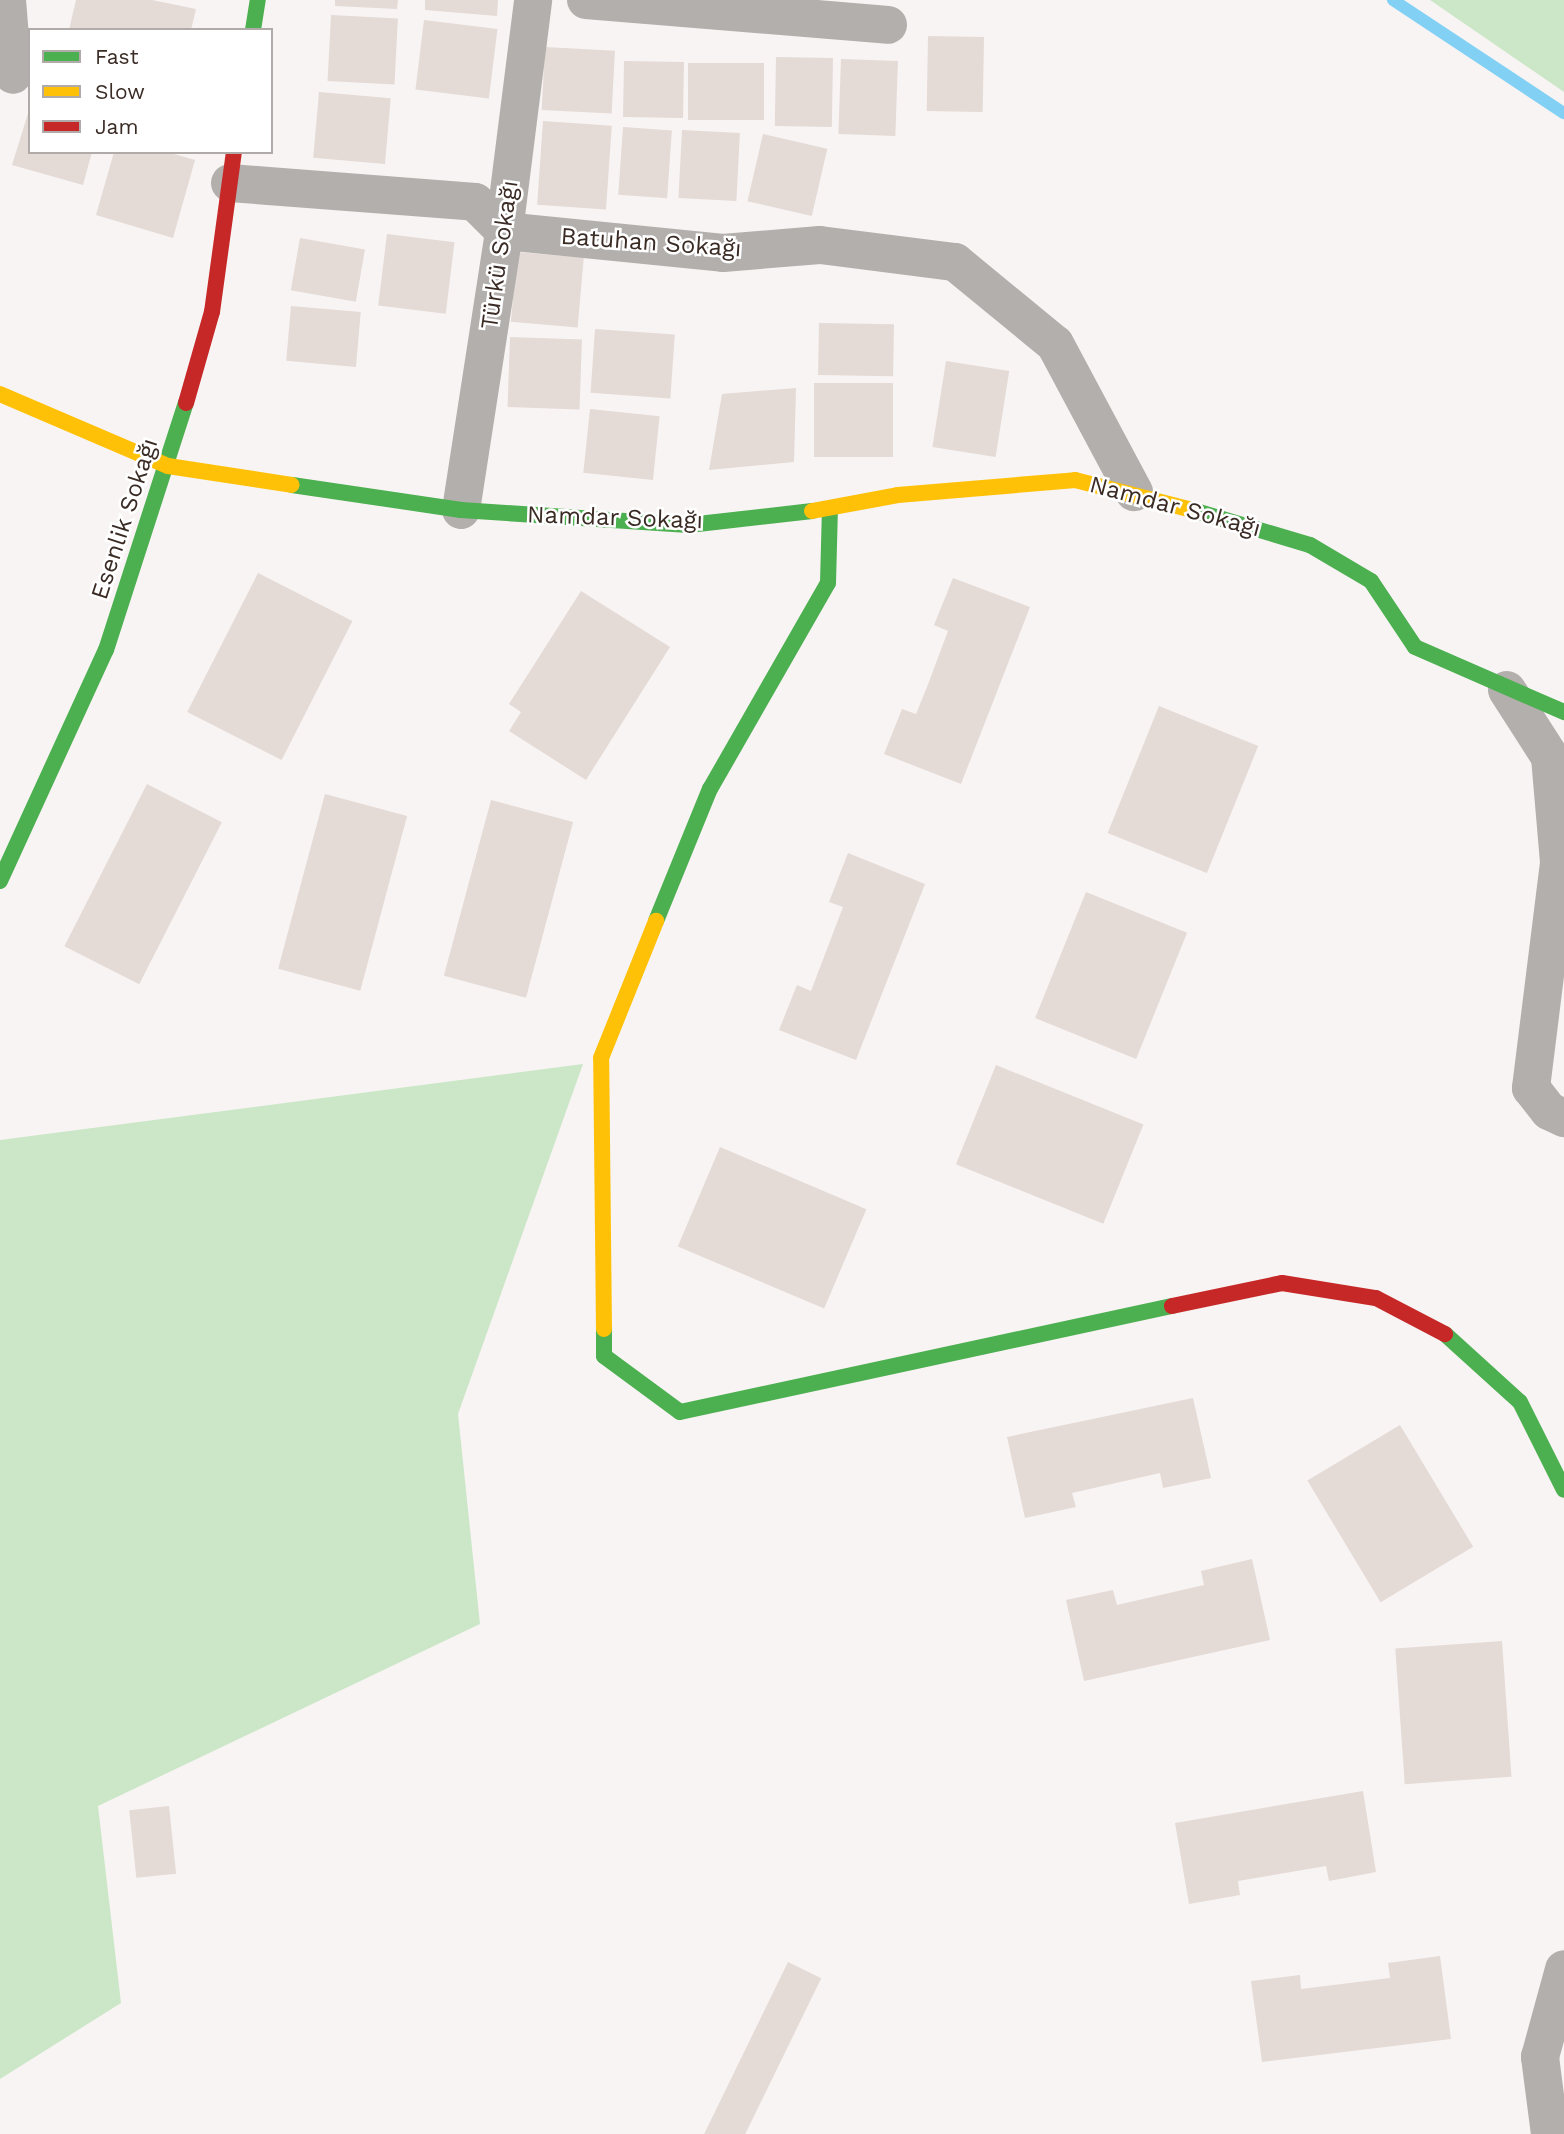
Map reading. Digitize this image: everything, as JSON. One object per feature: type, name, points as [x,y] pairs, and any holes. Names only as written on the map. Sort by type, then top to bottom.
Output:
[{"type":"street","points":[[7,0],[14,77]]},
{"type":"street","points":[[253,28],[258,0]]},
{"type":"street","name":"Türkü Sokağı","points":[[461,510],[504,231],[533,0]]},
{"type":"street","points":[[586,0],[888,24]]},
{"type":"street","points":[[232,167],[475,202],[504,231]]},
{"type":"street","name":"Esenlik Sokağı","points":[[0,881],[106,650],[167,466],[212,312],[232,167]]},
{"type":"street","name":"Batuhan Sokağı","points":[[504,231],[723,253],[820,245],[954,262],[1055,344],[1134,492]]},
{"type":"street","name":"Namdar Sokağı","points":[[0,394],[167,466],[461,510],[689,525],[830,509],[898,495],[1075,480],[1134,492],[1310,545],[1371,582],[1415,648],[1507,690],[1564,712]]},
{"type":"street","points":[[830,509],[828,583],[710,789],[601,1058],[604,1356],[680,1412],[1282,1283],[1376,1298],[1455,1339],[1520,1402],[1564,1490]]},
{"type":"street","points":[[1507,690],[1550,757],[1559,863],[1531,1088],[1549,1111],[1564,1118]]},
{"type":"street","points":[[1550,2134],[1540,2057],[1564,1969]]},
{"type":"green space","points":[[1430,0],[1564,0],[1564,92]]},
{"type":"green space","points":[[583,1064],[458,1414],[480,1624],[98,1806],[121,2003],[0,2079],[0,1140]]},
{"type":"building","points":[[76,0],[152,0],[196,9],[191,28],[69,28]]},
{"type":"building","points":[[335,0],[398,0],[397,9],[335,6]]},
{"type":"building","points":[[425,0],[498,0],[497,16],[425,10]]},
{"type":"building","points":[[331,15],[398,19],[394,84],[328,81]]},
{"type":"building","points":[[424,20],[497,29],[489,98],[415,89]]},
{"type":"building","points":[[928,36],[984,37],[983,112],[927,111]]},
{"type":"building","points":[[545,47],[615,51],[612,114],[542,110]]},
{"type":"building","points":[[776,57],[833,58],[832,127],[775,126]]},
{"type":"building","points":[[841,59],[898,61],[895,136],[838,134]]},
{"type":"building","points":[[624,61],[684,62],[683,118],[623,117]]},
{"type":"building","points":[[688,63],[764,63],[764,120],[688,120]]},
{"type":"building","points":[[319,92],[391,98],[385,164],[313,158]]},
{"type":"building","points":[[28,113],[28,154],[91,154],[83,185],[12,165]]},
{"type":"building","points":[[543,121],[612,126],[606,210],[537,205]]},
{"type":"building","points":[[623,127],[672,130],[667,198],[618,195]]},
{"type":"building","points":[[682,130],[740,133],[736,201],[678,198]]},
{"type":"building","points":[[763,134],[827,149],[812,216],[747,201]]},
{"type":"building","points":[[113,154],[174,154],[195,160],[173,238],[96,215]]},
{"type":"building","points":[[387,234],[454,242],[446,314],[378,305]]},
{"type":"building","points":[[300,238],[365,249],[356,302],[291,290]]},
{"type":"building","points":[[517,252],[584,258],[578,328],[511,322]]},
{"type":"building","points":[[291,306],[361,312],[356,367],[286,361]]},
{"type":"building","points":[[819,323],[894,324],[893,376],[818,375]]},
{"type":"building","points":[[595,329],[675,335],[670,398],[591,393]]},
{"type":"building","points":[[510,337],[582,340],[580,409],[508,407]]},
{"type":"building","points":[[946,361],[1009,371],[996,457],[932,447]]},
{"type":"building","points":[[814,383],[893,383],[893,457],[814,457]]},
{"type":"building","points":[[796,388],[794,462],[709,470],[722,394]]},
{"type":"building","points":[[590,409],[660,416],[653,480],[583,473]]},
{"type":"building","points":[[258,573],[352,621],[282,760],[187,712]]},
{"type":"building","points":[[953,578],[1030,607],[961,784],[884,754],[902,709],[916,714],[927,687],[948,631],[934,625]]},
{"type":"building","points":[[581,591],[670,647],[586,780],[509,731],[521,712],[509,704]]},
{"type":"building","points":[[1159,706],[1258,746],[1207,873],[1108,833]]},
{"type":"building","points":[[147,784],[222,822],[139,984],[64,946]]},
{"type":"building","points":[[325,794],[407,816],[360,991],[278,969]]},
{"type":"building","points":[[491,800],[573,822],[526,998],[444,976]]},
{"type":"building","points":[[848,853],[925,884],[856,1060],[779,1030],[797,985],[811,991],[843,907],[829,902]]},
{"type":"building","points":[[1086,892],[1187,933],[1136,1059],[1035,1018]]},
{"type":"building","points":[[996,1065],[1143,1125],[1103,1224],[956,1164]]},
{"type":"building","points":[[720,1147],[866,1209],[824,1309],[678,1246]]},
{"type":"building","points":[[1193,1398],[1211,1478],[1163,1488],[1160,1473],[1072,1493],[1076,1507],[1025,1518],[1007,1437]]},
{"type":"building","points":[[1400,1425],[1473,1547],[1381,1602],[1307,1481]]},
{"type":"building","points":[[1252,1559],[1270,1640],[1084,1681],[1066,1600],[1113,1590],[1117,1605],[1204,1585],[1201,1571]]},
{"type":"building","points":[[1502,1641],[1511,1777],[1405,1784],[1395,1648]]},
{"type":"building","points":[[1363,1791],[1376,1872],[1329,1881],[1326,1866],[1238,1881],[1240,1895],[1189,1904],[1175,1823]]},
{"type":"building","points":[[169,1806],[176,1874],[136,1878],[129,1810]]},
{"type":"building","points":[[1440,1956],[1451,2039],[1262,2062],[1251,1981],[1300,1975],[1301,1989],[1390,1978],[1388,1963]]},
{"type":"building","points":[[788,1962],[821,1978],[745,2134],[704,2134]]},
{"type":"waterway","points":[[1393,0],[1564,113]]},
{"type":"traffic: fast","points":[[253,28],[258,0]]},
{"type":"traffic: fast","points":[[0,881],[106,650],[186,403]]},
{"type":"traffic: fast","points":[[292,485],[461,510],[689,525],[812,511]]},
{"type":"traffic: fast","points":[[656,921],[710,789],[828,583],[830,509]]},
{"type":"traffic: fast","points":[[1189,509],[1310,545],[1371,581],[1415,647],[1564,712]]},
{"type":"traffic: fast","points":[[604,1329],[604,1356],[680,1412],[1172,1306]]},
{"type":"traffic: fast","points":[[1445,1334],[1520,1402],[1564,1490]]},
{"type":"traffic: slow","points":[[0,394],[168,466],[292,485]]},
{"type":"traffic: slow","points":[[812,511],[898,495],[1075,480],[1189,509]]},
{"type":"traffic: slow","points":[[604,1329],[601,1058],[656,921]]},
{"type":"traffic: jam","points":[[186,403],[212,312],[234,154]]},
{"type":"traffic: jam","points":[[1172,1306],[1282,1283],[1376,1298],[1445,1334]]}]
